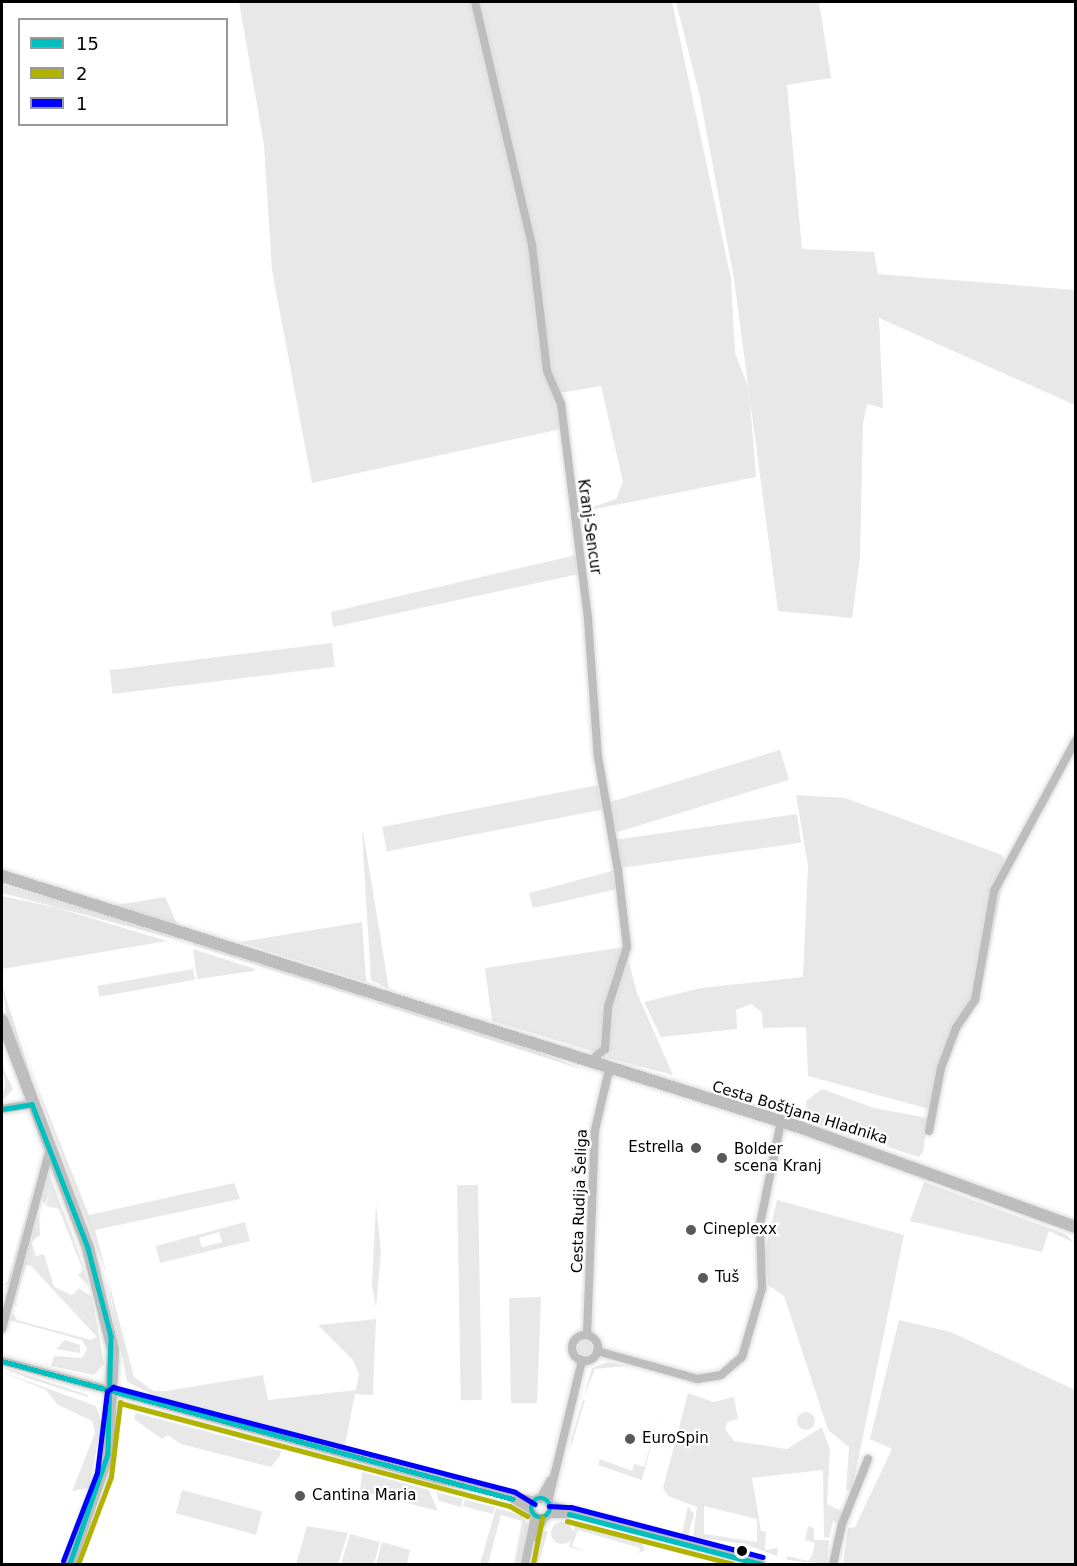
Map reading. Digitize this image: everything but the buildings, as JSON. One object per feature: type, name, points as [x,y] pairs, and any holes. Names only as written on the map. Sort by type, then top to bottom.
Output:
[{"type":"main road","name":"Cesta Boštjana Hladnika","points":[[4,880],[780,1122],[957,1180],[1076,1227]]},
{"type":"main road","points":[[2,1020],[103,1298],[114,1394],[104,1475],[70,1564]]},
{"type":"street","name":"Kranj-Sencur","points":[[475,2],[532,245],[547,371],[561,404],[588,619],[598,758],[618,870],[627,947],[608,1007],[605,1049],[596,1056]]},
{"type":"street","points":[[929,1131],[941,1068],[956,1028],[975,1000],[994,891],[1076,740]]},
{"type":"street","name":"Cesta Rudija Šeliga","points":[[587,1335],[595,1130],[609,1070]]},
{"type":"street","points":[[2,1109],[32,1104]]},
{"type":"street","points":[[534,1537],[533,1513],[544,1501],[582,1360],[597,1352],[698,1379],[721,1376],[742,1357],[762,1288],[760,1224],[780,1122]]},
{"type":"street","points":[[2,1329],[50,1148]]},
{"type":"street","points":[[582,1360],[572,1346],[587,1335],[596,1341],[597,1352]]},
{"type":"street","points":[[2,1361],[114,1394],[513,1499],[544,1501],[569,1514],[761,1564]]},
{"type":"street","points":[[833,1564],[842,1524],[868,1459]]},
{"type":"street","points":[[513,1499],[533,1513],[547,1516],[569,1514]]},
{"type":"street","points":[[525,1564],[534,1537],[547,1516],[544,1501]]},
{"type":"shaded area","points":[[239,2],[672,2],[731,279],[735,353],[749,389],[756,477],[575,513],[616,499],[623,482],[601,386],[559,393],[561,429],[312,483],[272,270],[264,145]]},
{"type":"shaded area","points":[[676,2],[819,2],[831,78],[787,85],[802,249],[874,252],[878,274],[1075,290],[1075,405],[879,318],[883,408],[867,404],[863,424],[860,557],[852,618],[778,611],[734,279],[700,97]]},
{"type":"shaded area","points":[[576,555],[579,574],[333,627],[331,612]]},
{"type":"shaded area","points":[[332,643],[335,667],[113,694],[110,670]]},
{"type":"shaded area","points":[[780,750],[789,780],[617,832],[608,803]]},
{"type":"shaded area","points":[[598,785],[603,810],[387,852],[382,827]]},
{"type":"shaded area","points":[[796,795],[845,798],[1002,855],[1006,866],[984,979],[958,1028],[929,1109],[808,1076],[806,1027],[763,1028],[762,1012],[751,1004],[736,1010],[737,1029],[661,1037],[644,1002],[701,988],[803,977],[808,866]]},
{"type":"shaded area","points":[[797,814],[801,843],[617,869],[613,840]]},
{"type":"shaded area","points":[[363,832],[389,989],[371,980]]},
{"type":"shaded area","points":[[616,870],[618,889],[533,908],[529,893]]},
{"type":"shaded area","points":[[2,885],[100,912],[187,942],[2,893]]},
{"type":"shaded area","points":[[2,896],[54,907],[167,941],[2,969]]},
{"type":"shaded area","points":[[165,897],[178,926],[115,907],[116,905]]},
{"type":"shaded area","points":[[362,922],[366,982],[240,942]]},
{"type":"shaded area","points":[[195,943],[363,995],[371,1001],[193,945]]},
{"type":"shaded area","points":[[624,947],[603,1047],[595,1052],[492,1021],[485,968]]},
{"type":"shaded area","points":[[193,949],[255,969],[254,971],[197,979]]},
{"type":"shaded area","points":[[627,955],[637,993],[673,1075],[607,1058],[608,1017]]},
{"type":"shaded area","points":[[193,969],[195,980],[99,997],[97,986]]},
{"type":"shaded area","points":[[2,985],[31,1076],[28,1077],[7,1021]]},
{"type":"shaded area","points":[[379,1001],[515,1043],[587,1071],[376,1003]]},
{"type":"shaded area","points":[[13,1004],[37,1086],[89,1215],[234,1183],[240,1199],[95,1230],[107,1274],[37,1088]]},
{"type":"shaded area","points":[[2,1066],[13,1089],[2,1101],[5,1084]]},
{"type":"shaded area","points":[[822,1089],[874,1108],[928,1118],[923,1152],[919,1157],[806,1121],[806,1101]]},
{"type":"shaded area","points":[[48,1123],[80,1205],[102,1271],[46,1124]]},
{"type":"shaded area","points":[[42,1157],[10,1283],[3,1286],[8,1281]]},
{"type":"shaded area","points":[[48,1171],[89,1286],[78,1275],[83,1270],[59,1209],[46,1206],[49,1194],[45,1205],[42,1199]]},
{"type":"shaded area","points":[[924,1182],[1065,1234],[1075,1243],[1049,1231],[1042,1252],[910,1221]]},
{"type":"shaded area","points":[[457,1185],[478,1185],[482,1400],[461,1400]]},
{"type":"shaded area","points":[[777,1200],[904,1235],[852,1490],[846,1490],[849,1447],[828,1430],[784,1296],[768,1285],[765,1251]]},
{"type":"shaded area","points":[[376,1204],[381,1252],[376,1308],[372,1285]]},
{"type":"shaded area","points":[[39,1211],[40,1235],[31,1242],[36,1256],[44,1254],[54,1287],[72,1295],[79,1288],[92,1297],[104,1364],[94,1375],[51,1366],[54,1356],[82,1358],[87,1349],[82,1340],[9,1320],[13,1313],[17,1320],[91,1340],[97,1337],[31,1266],[26,1265],[15,1303],[19,1306],[13,1304]]},
{"type":"shaded area","points":[[245,1222],[250,1241],[160,1263],[156,1246]],"holes":[[[219,1232],[222,1242],[202,1247],[199,1238]]]},
{"type":"shaded area","points":[[105,1275],[119,1337],[120,1372],[118,1346]]},
{"type":"shaded area","points":[[107,1276],[134,1377],[154,1391],[263,1375],[268,1400],[356,1390],[359,1374],[353,1360],[318,1325],[376,1319],[373,1395],[355,1394],[345,1445],[156,1396],[127,1382]]},
{"type":"shaded area","points":[[541,1297],[537,1403],[511,1403],[509,1298]]},
{"type":"shaded area","points":[[899,1320],[951,1332],[1075,1390],[1075,1564],[843,1564],[848,1528],[855,1527],[892,1449],[870,1439]]},
{"type":"shaded area","points":[[65,1340],[80,1345],[80,1353],[56,1349]]},
{"type":"shaded area","points":[[582,1341],[588,1341],[592,1348],[588,1355],[582,1355],[578,1351],[578,1345]]},
{"type":"shaded area","points":[[608,1362],[627,1366],[595,1369],[583,1398],[592,1368]]},
{"type":"shaded area","points":[[2,1367],[88,1395],[88,1397],[27,1378]]},
{"type":"shaded area","points":[[2,1372],[96,1406],[102,1423],[89,1488],[72,1491],[95,1433],[92,1421],[58,1405],[46,1390]]},
{"type":"shaded area","points":[[688,1393],[713,1402],[734,1397],[738,1419],[727,1422],[725,1429],[734,1441],[787,1449],[822,1427],[830,1450],[827,1504],[843,1512],[838,1523],[833,1521],[829,1538],[824,1537],[823,1470],[752,1478],[761,1531],[766,1532],[765,1550],[778,1548],[777,1556],[744,1544],[693,1537],[697,1507],[668,1496],[663,1488]],"holes":[[[704,1506],[757,1519],[757,1542],[704,1534]]]},
{"type":"shaded area","points":[[583,1400],[585,1400],[569,1453],[572,1437]]},
{"type":"shaded area","points":[[138,1408],[281,1446],[280,1449],[137,1411]]},
{"type":"shaded area","points":[[806,1412],[812,1415],[815,1421],[812,1427],[806,1430],[800,1427],[797,1421],[800,1415]]},
{"type":"shaded area","points":[[136,1413],[281,1451],[280,1456],[271,1467],[181,1444],[168,1435],[162,1439],[134,1419]]},
{"type":"shaded area","points":[[659,1414],[642,1480],[598,1465],[600,1459],[632,1471],[634,1464],[644,1467]]},
{"type":"shaded area","points":[[119,1419],[118,1445],[106,1495],[82,1564],[76,1564],[103,1495]]},
{"type":"shaded area","points":[[364,1467],[426,1483],[429,1487],[362,1469]]},
{"type":"shaded area","points":[[362,1472],[429,1490],[438,1511],[360,1491]]},
{"type":"shaded area","points":[[441,1487],[520,1508],[438,1489]]},
{"type":"shaded area","points":[[182,1490],[262,1511],[256,1535],[176,1513]]},
{"type":"shaded area","points":[[436,1492],[463,1499],[461,1507],[439,1501]]},
{"type":"shaded area","points":[[465,1500],[495,1507],[493,1514],[463,1506]]},
{"type":"shaded area","points":[[688,1506],[694,1514],[688,1536],[682,1534]]},
{"type":"shaded area","points":[[496,1508],[521,1515],[531,1528],[520,1564],[514,1564],[522,1521],[501,1515],[488,1564],[480,1564]]},
{"type":"shaded area","points":[[562,1522],[570,1525],[573,1533],[570,1541],[562,1544],[554,1541],[551,1533],[554,1525]]},
{"type":"shaded area","points":[[575,1525],[642,1543],[645,1550],[639,1553],[640,1548],[578,1530],[572,1546],[587,1552],[569,1547]]},
{"type":"shaded area","points":[[307,1526],[348,1533],[338,1564],[296,1564]]},
{"type":"shaded area","points":[[808,1526],[814,1528],[814,1540],[829,1540],[827,1564],[787,1560],[787,1556],[808,1561],[812,1556],[815,1543],[805,1540]]},
{"type":"shaded area","points":[[541,1530],[548,1532],[539,1564],[531,1564]]},
{"type":"shaded area","points":[[350,1534],[380,1542],[374,1564],[341,1564]]},
{"type":"shaded area","points":[[382,1542],[410,1550],[407,1564],[376,1564]]},
{"type":"transit line","name":"15","points":[[2,1109],[32,1104],[88,1248],[111,1336],[108,1454],[70,1564]]},
{"type":"transit line","name":"15","points":[[2,1361],[513,1499]]},
{"type":"transit line","name":"1","points":[[63,1561],[97,1473],[107,1392],[113,1387],[515,1492],[535,1504]]},
{"type":"transit line","name":"2","points":[[78,1564],[111,1477],[120,1403],[510,1506],[527,1516]]},
{"type":"transit line","name":"15","points":[[541,1498],[548,1501],[551,1508],[548,1515],[541,1518],[534,1515],[531,1508],[534,1501],[541,1498]]},
{"type":"transit line","name":"1","points":[[549,1506],[571,1507],[763,1557]]},
{"type":"transit line","name":"15","points":[[569,1514],[761,1564]]},
{"type":"transit line","name":"2","points":[[533,1564],[542,1518]]},
{"type":"transit line","name":"2","points":[[567,1521],[733,1564]]},
{"type":"place","name":"Estrella","points":[[696,1148]]},
{"type":"place","name":"Bolder scena Kranj","points":[[722,1158]]},
{"type":"place","name":"Cineplexx","points":[[691,1230]]},
{"type":"place","name":"Tuš","points":[[703,1278]]},
{"type":"place","name":"EuroSpin","points":[[630,1439]]},
{"type":"place","name":"Cantina Maria","points":[[300,1496]]}]
